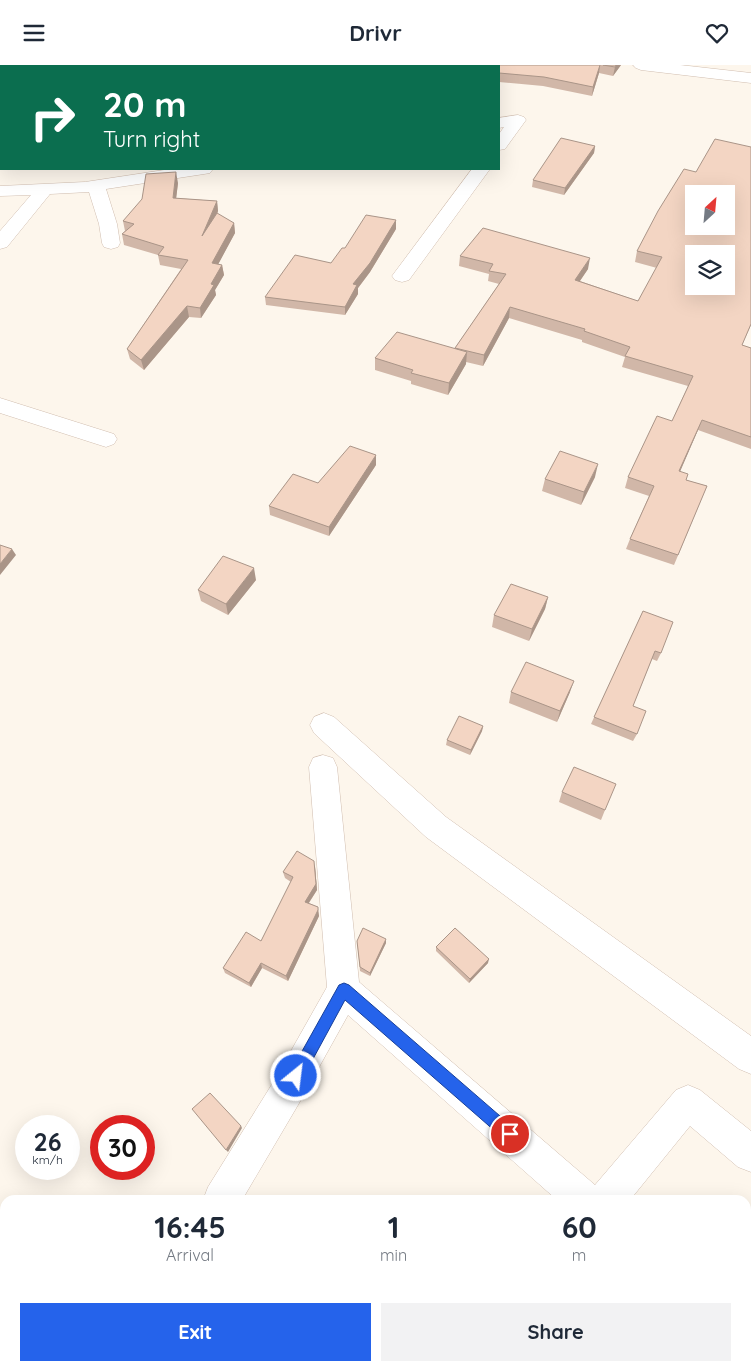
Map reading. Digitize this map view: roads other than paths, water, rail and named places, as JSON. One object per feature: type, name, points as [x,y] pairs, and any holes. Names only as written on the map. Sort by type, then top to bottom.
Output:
[{"type":"street","points":[[641,65],[751,78]]},
{"type":"street","points":[[500,123],[518,119],[500,144]]},
{"type":"street","points":[[0,191],[96,186],[198,170]]},
{"type":"street","points":[[402,276],[480,170]]},
{"type":"street","points":[[96,186],[108,224],[111,243]]},
{"type":"street","points":[[0,243],[45,189]]},
{"type":"street","points":[[0,405],[106,439]]},
{"type":"street","points":[[324,725],[436,827],[751,1057]]},
{"type":"street","points":[[224,1195],[286,1093],[344,990],[323,767]]},
{"type":"street","points":[[344,990],[579,1195]]},
{"type":"street","points":[[610,1195],[688,1102],[751,1154]]}]
